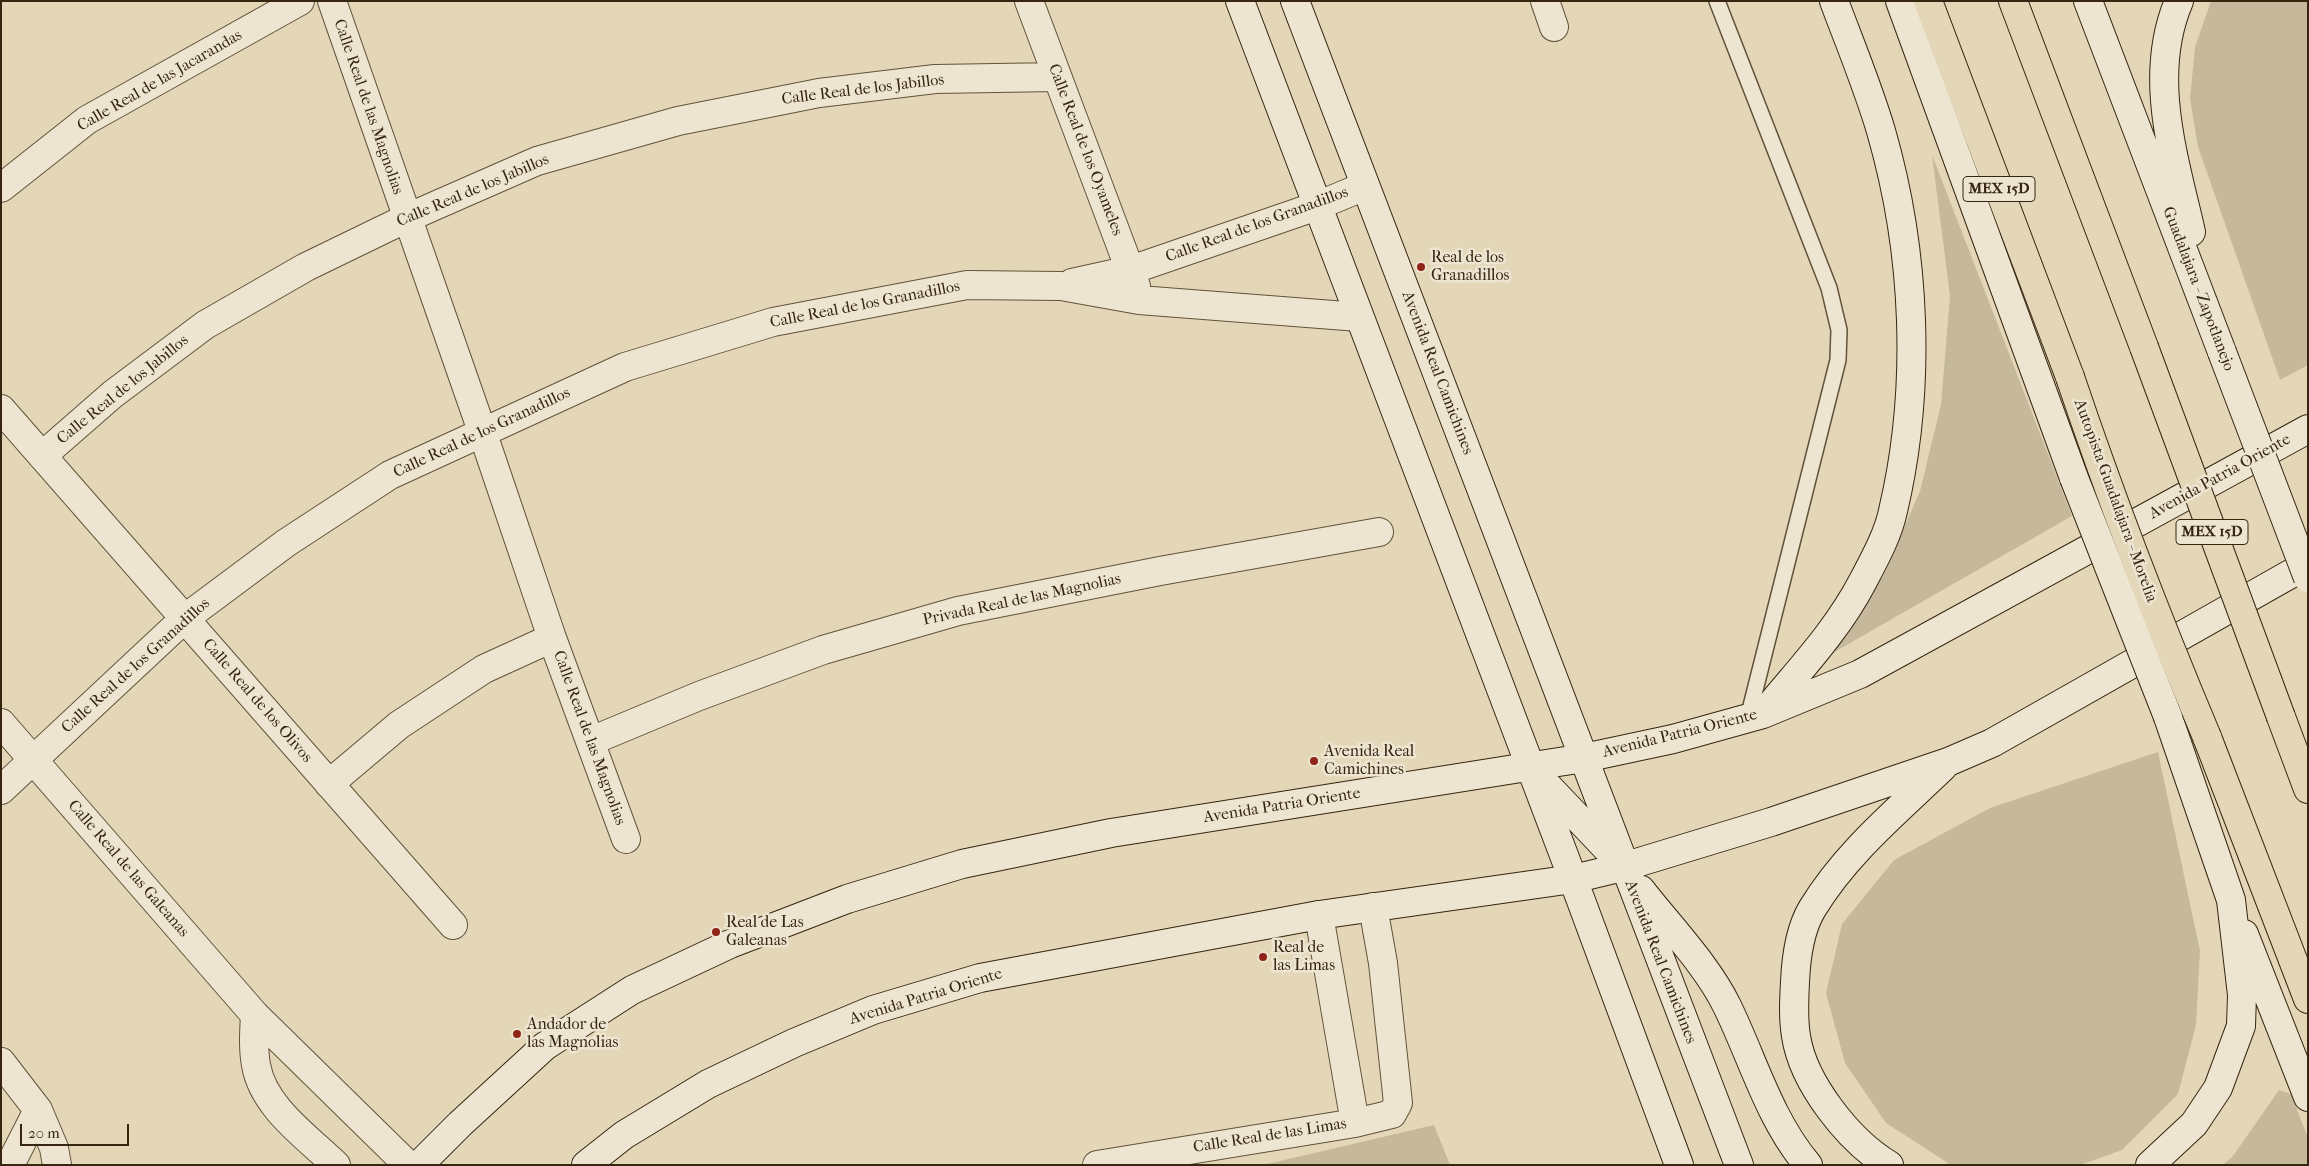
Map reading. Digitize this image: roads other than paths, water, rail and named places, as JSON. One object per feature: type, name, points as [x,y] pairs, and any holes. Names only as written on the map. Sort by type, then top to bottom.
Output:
[{"type":"highway","name":"Autopista Guadalajara - Morelia","points":[[1928,1],[2070,377],[2101,470],[2138,570],[2207,737],[2308,999]]},
{"type":"highway","name":"MEX 15D","points":[[2013,1],[2144,346],[2308,789]]},
{"type":"street","name":"Calle Real de las Jacarandas","points":[[1,188],[87,120],[300,1]]},
{"type":"street","name":"Calle Real de las Magnolias","points":[[332,1],[552,638],[626,839]]},
{"type":"street","name":"Calle Real de los Oyameles","points":[[1029,1],[1131,270],[1140,300]]},
{"type":"street","points":[[1240,1],[1573,879],[1679,1165]]},
{"type":"street","name":"Avenida Real Camichines","points":[[1296,1],[1739,1165]]},
{"type":"street","points":[[1545,1],[1554,27]]},
{"type":"street","points":[[1756,716],[1816,652],[1842,616],[1862,583],[1893,513],[1903,451],[1909,390],[1910,328],[1908,277],[1902,227],[1893,178],[1881,130],[1834,1]]},
{"type":"street","points":[[1900,1],[2074,478],[2168,717],[2231,900],[2308,1097]]},
{"type":"street","points":[[2179,1],[2164,57],[2166,118],[2211,323]]},
{"type":"street","name":"Guadalajara - Zapotlanejo","points":[[2089,3],[2308,578]]},
{"type":"street","name":"Calle Real de los Jabillos","points":[[42,456],[113,394],[205,324],[306,268],[408,218],[538,161],[678,120],[819,93],[926,80],[1057,77]]},
{"type":"street","name":"Calle Real de los Granadillos","points":[[1061,286],[1131,270],[1318,206],[1366,186]]},
{"type":"street","name":"Calle Real de los Granadillos","points":[[1,790],[184,619],[286,542],[390,476],[482,431],[625,367],[773,322],[967,285],[1061,286],[1140,300],[1359,318]]},
{"type":"street","name":"Calle Real de los Olivos","points":[[1,409],[453,925]]},
{"type":"street","name":"Avenida Patria Oriente","points":[[420,1165],[460,1124],[545,1046],[632,990],[730,944],[847,899],[962,864],[1111,833],[1584,758],[1673,739],[1756,716],[1860,674],[2308,429]]},
{"type":"street","name":"Privada Real de las Magnolias","points":[[591,741],[699,696],[822,650],[958,611],[1160,571],[1379,532]]},
{"type":"street","name":"Avenida Patria Oriente","points":[[586,1165],[624,1135],[708,1084],[794,1043],[873,1010],[980,978],[1318,914],[1573,879],[1624,867],[1771,822],[1948,762],[1992,743],[2308,564]]},
{"type":"street","name":"Calle Real de las Magnolias","points":[[329,784],[399,725],[484,669],[552,638]]},
{"type":"street","name":"Calle Real de las Galeanas","points":[[1,723],[255,1015],[408,1165]]},
{"type":"street","points":[[1889,1165],[1855,1140],[1834,1115],[1804,1063],[1796,1036],[1794,990],[1798,947],[1811,911],[1832,880],[1855,852],[1948,762]]},
{"type":"street","points":[[1529,767],[1624,867],[1703,968],[1726,1004],[1775,1115],[1808,1165]]},
{"type":"street","points":[[2150,1165],[2194,1124],[2218,1088],[2241,1026],[2242,995],[2231,900]]},
{"type":"street","name":"Calle Real de las Limas","points":[[1097,1165],[1355,1123],[1392,1114],[1398,1103],[1383,963],[1373,907]]},
{"type":"street","name":"Calle Real de las Limas","points":[[1318,914],[1355,1123]]},
{"type":"street","points":[[255,1015],[254,1051],[261,1083],[281,1113],[336,1165]]},
{"type":"street","points":[[1,1062],[38,1110],[54,1148],[57,1165]]},
{"type":"street","points":[[10,1165],[38,1110]]},
{"type":"lane","points":[[1717,1],[1830,288],[1839,330],[1838,360],[1756,716]]},
{"type":"place","name":"Real de los Granadillos","points":[[1421,267]]},
{"type":"place","name":"Avenida Real Camichines","points":[[1314,761]]},
{"type":"place","name":"Real de Las Galeanas","points":[[716,932]]},
{"type":"place","name":"Real de las Limas","points":[[1263,957]]},
{"type":"place","name":"Andador de las Magnolias","points":[[517,1034]]}]
